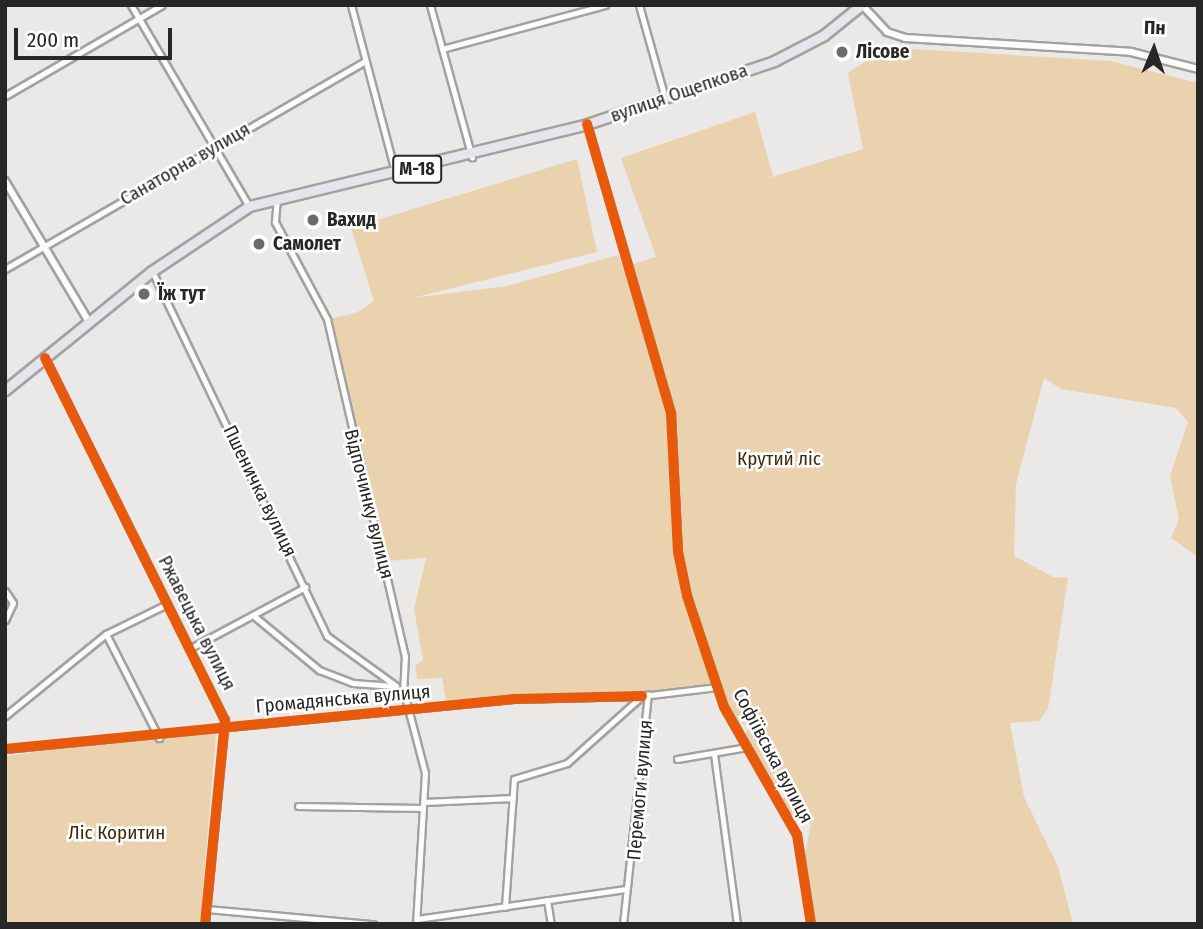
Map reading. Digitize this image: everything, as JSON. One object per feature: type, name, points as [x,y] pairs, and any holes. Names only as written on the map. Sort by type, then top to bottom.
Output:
[{"type":"highway","name":"вулиця Ощепкова","points":[[5,390],[152,271],[249,206],[472,157],[587,124],[808,46],[862,5]]},
{"type":"street","points":[[131,5],[249,206]]},
{"type":"street","points":[[5,96],[162,5]]},
{"type":"street","points":[[351,5],[396,174]]},
{"type":"street","points":[[430,5],[472,157]]},
{"type":"street","points":[[442,49],[605,5]]},
{"type":"street","points":[[639,5],[665,97]]},
{"type":"street","points":[[862,5],[887,32],[905,38],[1131,52],[1198,69]]},
{"type":"street","name":"Санаторна вулиця","points":[[5,269],[365,61]]},
{"type":"street","name":"Софіївська вулиця","points":[[587,124],[671,414],[681,572],[717,687],[747,747],[797,835],[811,924]]},
{"type":"street","points":[[5,181],[89,322]]},
{"type":"street","name":"Відпочинку вулиця","points":[[277,198],[275,222],[327,319],[405,656],[403,689]]},
{"type":"street","name":"Пшеничка вулиця","points":[[152,271],[327,636],[396,686]]},
{"type":"street","name":"Ржавецька вулиця","points":[[45,358],[189,649],[224,727],[205,924]]},
{"type":"street","points":[[189,649],[305,587]]},
{"type":"street","points":[[5,591],[13,603],[5,620]]},
{"type":"street","points":[[5,716],[106,634],[167,604]]},
{"type":"street","points":[[254,616],[319,670],[353,683],[396,686],[403,689],[423,755],[416,922],[624,889]]},
{"type":"street","points":[[106,634],[159,738]]},
{"type":"street","name":"Громадянська вулиця","points":[[5,749],[159,738],[224,727],[408,712],[514,699],[645,695],[717,687]]},
{"type":"street","points":[[505,907],[514,779],[567,763],[645,695]]},
{"type":"street","name":"Перемоги вулиця","points":[[623,924],[624,889],[631,880],[645,695]]},
{"type":"street","points":[[677,759],[747,747]]},
{"type":"street","points":[[714,754],[737,924]]},
{"type":"street","points":[[298,806],[423,805],[513,798]]},
{"type":"street","points":[[547,900],[551,924]]},
{"type":"street","points":[[207,909],[373,924]]},
{"type":"green space","name":"Крутий ліс","points":[[897,48],[1111,61],[1198,83],[1198,557],[1171,538],[1179,519],[1170,476],[1188,422],[1176,408],[1061,389],[1044,378],[1016,484],[1014,556],[1053,577],[1068,578],[1048,709],[1039,721],[1010,723],[1024,797],[1058,866],[1073,924],[816,924],[804,860],[811,823],[790,818],[778,800],[793,794],[790,774],[788,786],[774,790],[741,740],[750,727],[732,717],[718,688],[447,706],[442,678],[417,679],[415,666],[423,660],[414,609],[426,558],[387,561],[328,319],[356,313],[374,301],[351,228],[577,159],[597,252],[412,298],[507,286],[618,255],[623,267],[656,257],[621,158],[755,112],[773,176],[762,180],[863,149],[848,73],[881,51]]},
{"type":"green space","name":"Ліс Коритин","points":[[210,729],[216,734],[200,924],[5,924],[5,756]]},
{"type":"cycle path","points":[[587,124],[671,414],[678,552],[687,596],[724,707],[797,835],[811,924]]},
{"type":"cycle path","points":[[45,358],[225,720],[205,924]]},
{"type":"cycle path","points":[[5,749],[514,699],[642,696]]},
{"type":"place","name":"Лісове","points":[[842,52]]},
{"type":"place","name":"Вахид","points":[[313,220]]},
{"type":"place","name":"Самолет","points":[[259,244]]},
{"type":"place","name":"Їж тут","points":[[144,294]]}]
